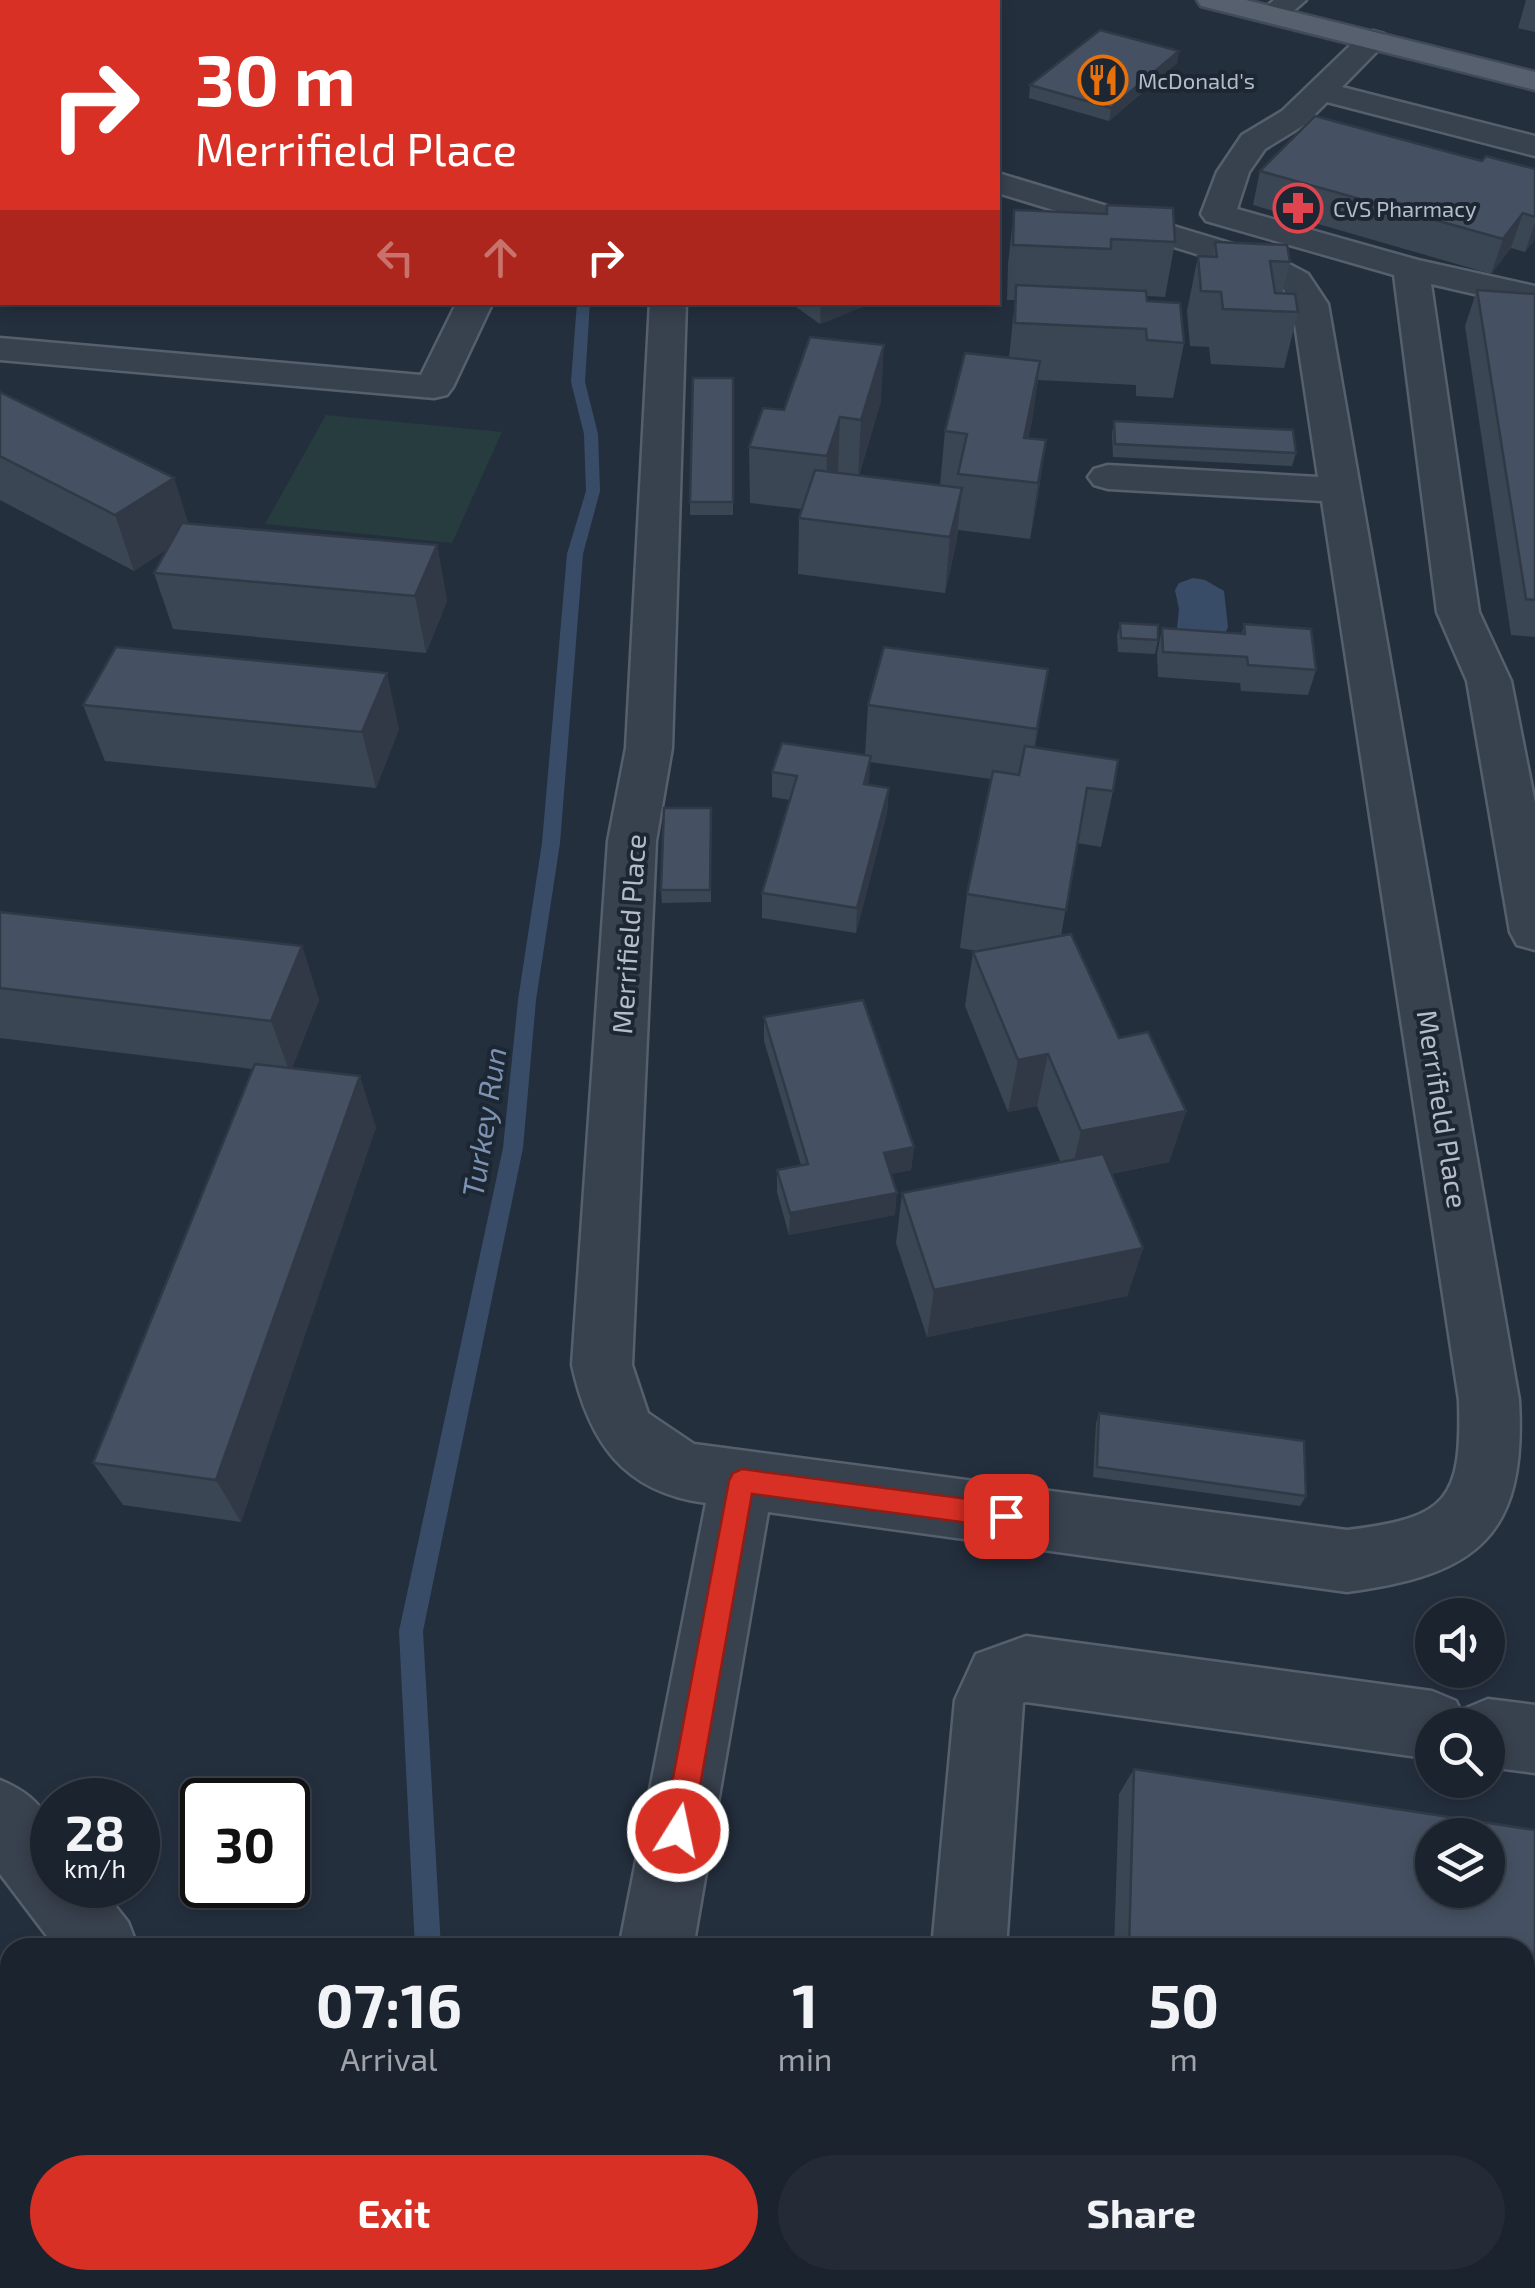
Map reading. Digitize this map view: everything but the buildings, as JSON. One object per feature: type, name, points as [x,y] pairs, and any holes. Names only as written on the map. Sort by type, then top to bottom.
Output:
[{"type":"main road","points":[[1212,0],[1282,8],[1373,40],[1534,79]]},
{"type":"street","points":[[1373,40],[1293,118],[1253,142],[1233,172],[1218,214],[1411,270],[1535,298]]},
{"type":"street","points":[[1322,91],[1535,146]]},
{"type":"street","points":[[1293,118],[1330,128]]},
{"type":"street","name":"Merrifield Place","points":[[668,305],[649,748],[632,841],[602,1365],[613,1417],[646,1452],[687,1472],[1347,1561],[1397,1555],[1435,1541],[1469,1514],[1487,1480],[1489,1400],[1310,304],[1296,281],[1245,257],[1000,184]]},
{"type":"street","points":[[1411,270],[1458,612],[1488,681],[1535,932]]},
{"type":"street","points":[[0,349],[434,386],[474,305]]},
{"type":"street","points":[[1108,478],[1340,490]]},
{"type":"street","points":[[658,1938],[742,1481]]},
{"type":"street","points":[[970,1938],[988,1700],[1000,1676],[1026,1669],[1415,1723]]},
{"type":"street","points":[[1505,1736],[1535,1740]]},
{"type":"street","points":[[0,1815],[30,1854]]},
{"type":"street","points":[[71,1908],[94,1938]]},
{"type":"green space","points":[[326,415],[502,432],[452,543],[265,524]]},
{"type":"water","points":[[1193,578],[1224,591],[1228,627],[1223,637],[1177,628],[1175,590],[1179,583]]},
{"type":"waterway","name":"Turkey Run","points":[[427,1938],[411,1631],[513,1148],[527,1000],[551,843],[575,554],[593,491],[591,434],[578,382],[584,305]]},
{"type":"place","name":"McDonald's","points":[[1103,80]]},
{"type":"place","name":"CVS Pharmacy","points":[[1298,208]]},
{"type":"route","points":[[678,1831],[742,1481],[1006,1516]]}]
